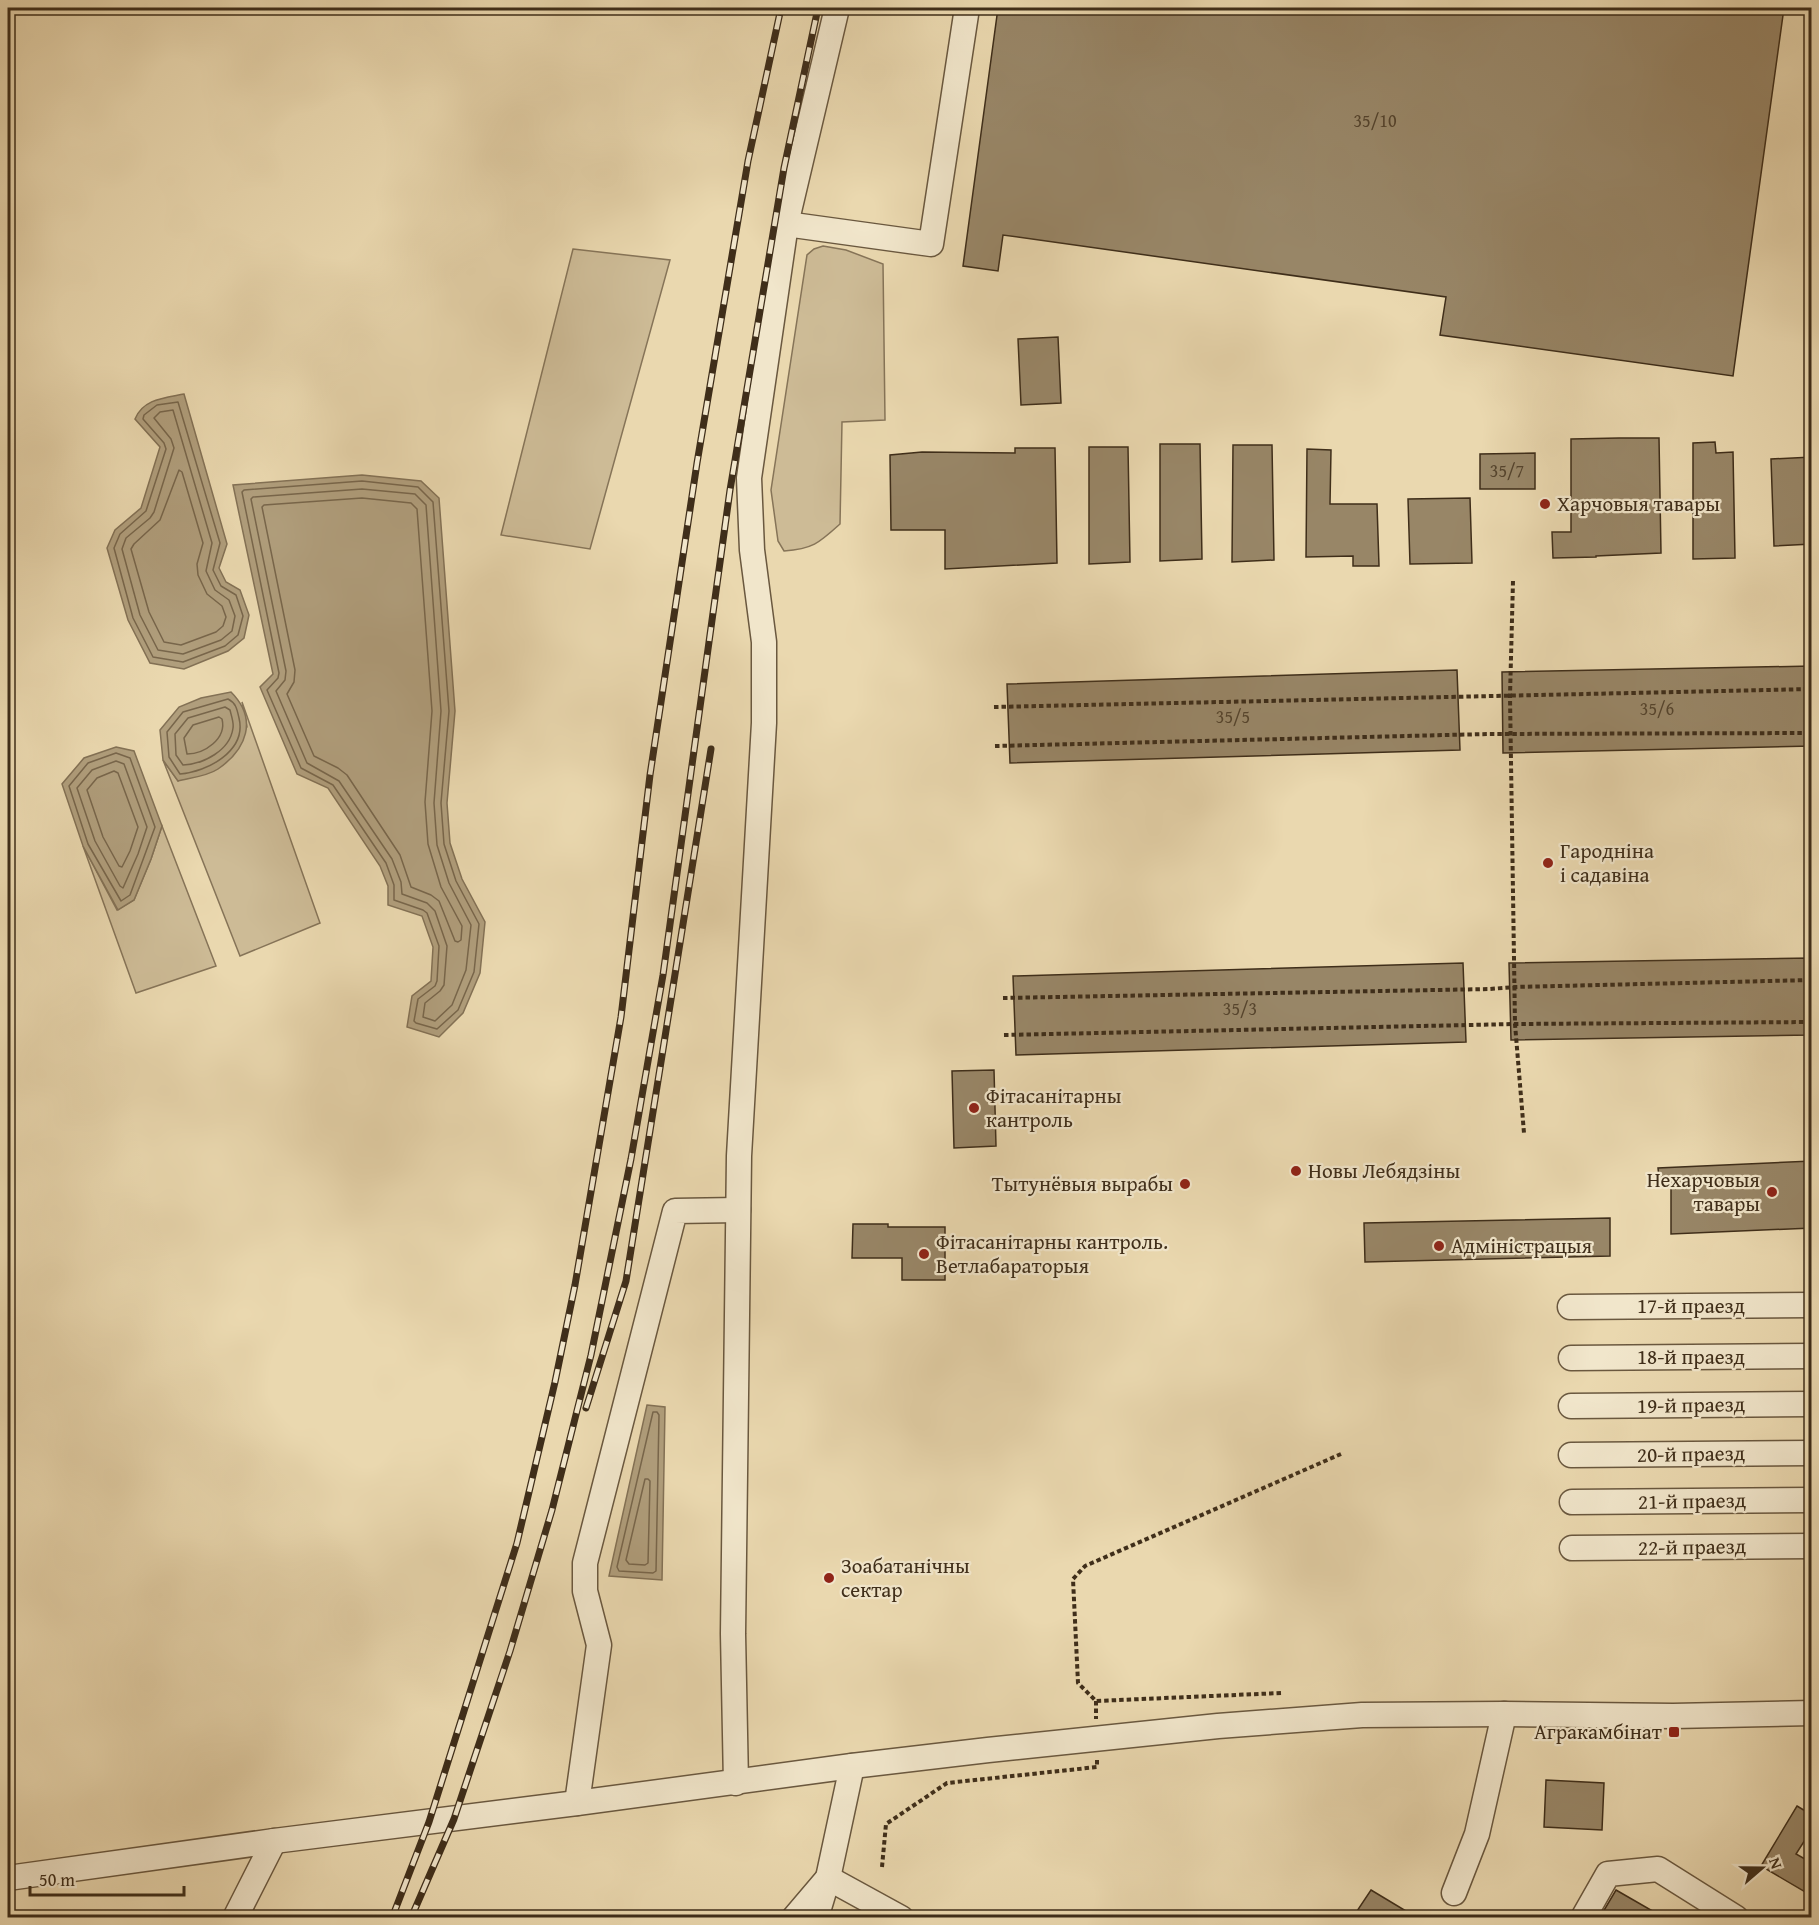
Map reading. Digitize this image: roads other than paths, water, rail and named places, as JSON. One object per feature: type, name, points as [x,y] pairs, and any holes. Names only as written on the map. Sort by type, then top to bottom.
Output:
[{"type":"street","points":[[736,1783],[733,1634],[739,1156],[765,723],[764,642],[753,550],[749,478],[786,224],[837,8]]},
{"type":"street","points":[[786,224],[931,244],[967,8]]},
{"type":"street","points":[[577,1803],[599,1646],[585,1591],[585,1563],[675,1211],[738,1209]]},
{"type":"street","name":"17-й праезд","points":[[1570,1308],[1812,1305]]},
{"type":"street","name":"18-й праезд","points":[[1570,1358],[1812,1356]]},
{"type":"street","name":"19-й праезд","points":[[1571,1406],[1812,1404]]},
{"type":"street","name":"20-й праезд","points":[[1571,1455],[1812,1453]]},
{"type":"street","name":"21-й праезд","points":[[1572,1502],[1812,1500]]},
{"type":"street","name":"22-й праезд","points":[[1572,1548],[1812,1546]]},
{"type":"street","points":[[8,1878],[852,1766],[1318,1717],[1504,1714],[1673,1716],[1812,1713]]},
{"type":"street","points":[[1454,1893],[1477,1834],[1504,1714]]},
{"type":"street","points":[[816,1917],[827,1882],[852,1766]]},
{"type":"street","points":[[235,1917],[274,1841]]},
{"type":"street","points":[[1583,1917],[1608,1874],[1658,1869],[1736,1917]]},
{"type":"street","points":[[794,1917],[827,1882]]},
{"type":"street","points":[[824,1917],[827,1882]]},
{"type":"street","points":[[827,1882],[901,1917]]},
{"type":"water","points":[[184,394],[227,544],[219,568],[226,582],[240,590],[249,615],[244,638],[228,651],[184,669],[150,663],[128,620],[107,548],[115,530],[141,508],[160,447],[135,419],[143,407],[149,403]]},
{"type":"water","points":[[362,475],[421,481],[439,498],[455,711],[447,803],[450,843],[462,879],[485,922],[480,973],[463,1013],[439,1037],[407,1027],[412,996],[431,981],[433,947],[422,916],[388,905],[388,886],[380,866],[328,788],[297,774],[260,687],[273,674],[233,485]]},
{"type":"water","points":[[231,692],[244,713],[246,733],[242,743],[228,761],[218,769],[178,781],[163,760],[160,730],[179,707],[201,698]]},
{"type":"water","points":[[116,747],[134,751],[162,826],[134,900],[118,910],[83,846],[62,784],[84,758]]},
{"type":"water","points":[[647,1405],[665,1407],[662,1580],[609,1576]]},
{"type":"railway","points":[[392,1918],[429,1822],[517,1543],[575,1285],[621,1017],[650,775],[697,463],[748,161],[781,8]]},
{"type":"railway","points":[[411,1918],[454,1819],[510,1651],[552,1510],[591,1355],[631,1159],[663,975],[730,490],[784,168],[818,8]]},
{"type":"railway","points":[[586,1408],[626,1281],[711,749]]},
{"type":"place","name":"Харчовыя тавары","points":[[1545,504]]},
{"type":"place","name":"Гародніна і садавіна","points":[[1548,863]]},
{"type":"place","name":"Фітасанітарны кантроль","points":[[974,1108]]},
{"type":"place","name":"Новы Лебядзіны","points":[[1296,1171]]},
{"type":"place","name":"Тытунёвыя вырабы","points":[[1185,1184]]},
{"type":"place","name":"Нехарчовыя тавары","points":[[1772,1192]]},
{"type":"place","name":"Адміністрацыя","points":[[1439,1246]]},
{"type":"place","name":"Фітасанітарны кантроль. Ветлабараторыя","points":[[924,1254]]},
{"type":"place","name":"Зоабатанічны сектар","points":[[829,1578]]},
{"type":"place","name":"Агракамбінат","points":[[1674,1732]]}]
